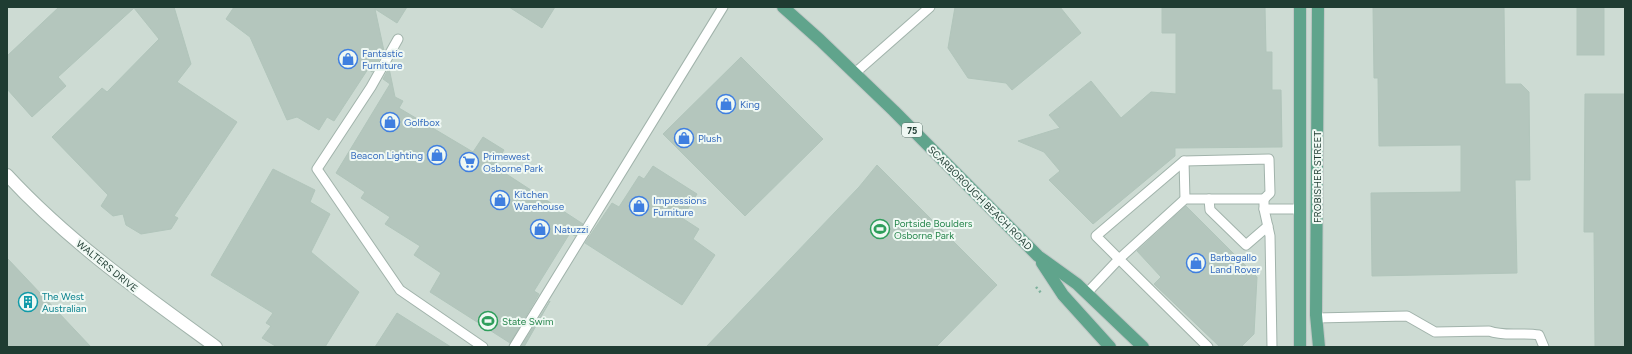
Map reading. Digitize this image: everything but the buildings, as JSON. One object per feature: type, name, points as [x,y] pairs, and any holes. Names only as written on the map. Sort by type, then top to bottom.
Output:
[{"type":"main road","name":"SCARBOROUGH BEACH ROAD","points":[[783,7],[855,73],[1038,256],[1077,284],[1142,347]]},
{"type":"main road","name":"FROBISHER STREET","points":[[1300,7],[1300,347]]},
{"type":"main road","name":"FROBISHER STREET","points":[[1318,7],[1316,318],[1319,347]]},
{"type":"main road","name":"SCARBOROUGH BEACH ROAD","points":[[1038,256],[1063,295],[1110,347]]},
{"type":"street","name":"WALTERS DRIVE","points":[[7,175],[67,233],[122,279],[216,347]]},
{"type":"lane","points":[[514,347],[723,7]]},
{"type":"lane","points":[[855,73],[930,7]]},
{"type":"lane","points":[[398,39],[371,88],[317,169],[400,290],[483,347]]},
{"type":"lane","points":[[1087,293],[1119,259],[1186,199],[1264,199],[1270,194],[1269,159],[1184,161],[1096,236],[1119,259],[1208,347]]},
{"type":"lane","points":[[1184,161],[1186,199]]},
{"type":"lane","points":[[1209,199],[1210,210],[1246,245],[1268,226]]},
{"type":"lane","points":[[1264,199],[1264,209],[1270,236],[1272,347]]},
{"type":"lane","points":[[1264,209],[1300,209]]},
{"type":"lane","points":[[1316,318],[1407,316],[1435,332],[1489,331],[1497,334],[1539,335],[1544,347]]},
{"type":"path","points":[[1036,287],[1042,294]]},
{"type":"shaded area","points":[[7,7],[1625,7],[1625,347],[7,347]]},
{"type":"place","name":"Fantastic Furniture","points":[[348,59]]},
{"type":"place","name":"King","points":[[726,104]]},
{"type":"place","name":"Golfbox","points":[[390,122]]},
{"type":"place","name":"Plush","points":[[684,138]]},
{"type":"place","name":"Beacon Lighting","points":[[437,155]]},
{"type":"place","name":"Primewest Osborne Park","points":[[469,162]]},
{"type":"place","name":"Kitchen Warehouse","points":[[500,200]]},
{"type":"place","name":"Impressions Furniture","points":[[639,206]]},
{"type":"place","name":"Natuzzi","points":[[540,229]]},
{"type":"place","name":"Portside Boulders Osborne Park","points":[[880,229]]},
{"type":"place","name":"Barbagallo Land Rover","points":[[1196,263]]},
{"type":"place","name":"The West Australian","points":[[28,302]]},
{"type":"place","name":"State Swim","points":[[488,321]]}]
